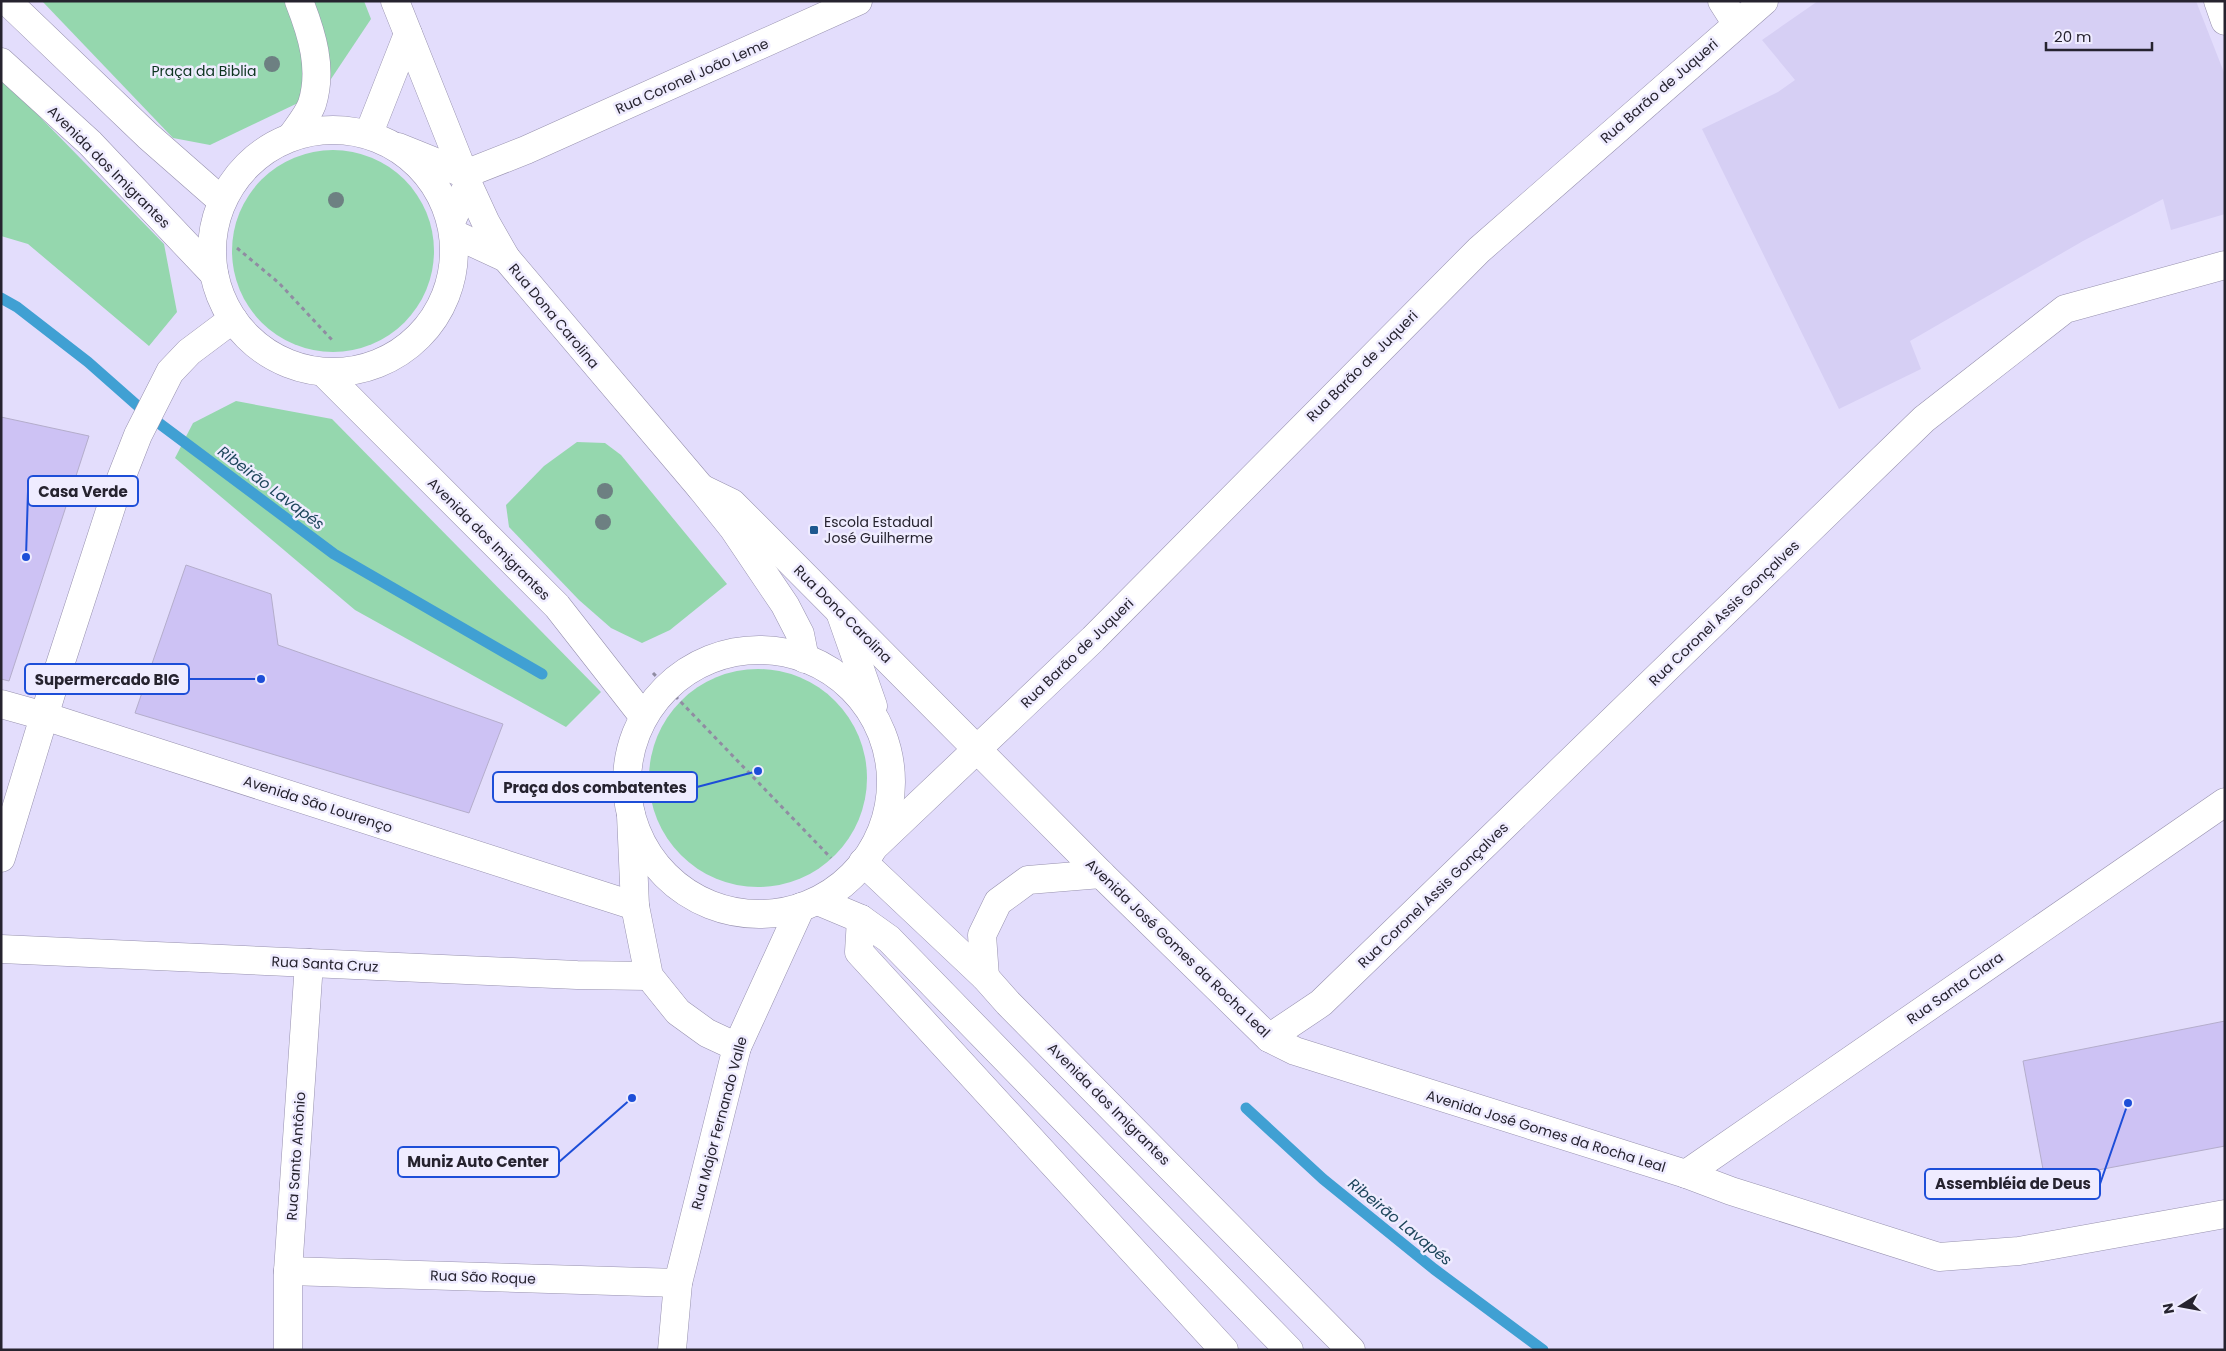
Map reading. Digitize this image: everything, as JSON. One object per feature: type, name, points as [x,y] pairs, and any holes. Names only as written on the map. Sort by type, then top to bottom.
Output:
[{"type":"street","points":[[7,1],[148,136],[222,201]]},
{"type":"street","points":[[291,137],[312,105],[317,76],[316,53],[299,1]]},
{"type":"street","name":"Rua Dona Carolina","points":[[395,1],[486,223],[506,258],[733,528],[785,605],[800,634],[805,659]]},
{"type":"street","name":"Rua Coronel João Leme","points":[[467,179],[526,150],[858,1]]},
{"type":"street","name":"Rua Barão de Juqueri","points":[[978,749],[1093,639],[1479,250],[1729,12],[1764,1]]},
{"type":"street","points":[[2218,1],[2225,21]]},
{"type":"street","points":[[369,134],[408,34]]},
{"type":"street","name":"Avenida dos Imigrantes","points":[[1,62],[90,143],[214,274]]},
{"type":"street","name":"Avenida dos Imigrantes","points":[[334,129],[369,134],[398,147],[430,177],[452,228],[454,265],[446,295],[431,322],[410,345],[384,362],[354,371],[323,372],[296,366],[272,355],[250,339],[233,319],[221,298],[214,274],[213,237],[222,201],[241,172],[267,148],[291,137],[299,133],[334,129]]},
{"type":"street","points":[[398,147],[467,179],[452,228]]},
{"type":"street","name":"Rua Dona Carolina","points":[[452,228],[506,258]]},
{"type":"street","name":"Rua Coronel Assis Gonçalves","points":[[1269,1038],[1321,1003],[1924,419],[2065,309],[2225,265]]},
{"type":"street","points":[[1,858],[44,716],[118,486],[138,435],[170,372],[189,352],[233,319]]},
{"type":"street","name":"Avenida dos Imigrantes","points":[[323,372],[556,606],[643,716]]},
{"type":"street","name":"Rua Dona Carolina","points":[[701,488],[732,503],[978,749]]},
{"type":"street","points":[[840,612],[865,678],[890,765],[889,807],[869,854]]},
{"type":"street","points":[[737,1047],[707,1033],[678,1012],[649,976],[635,906],[631,815],[626,781],[630,748],[643,716],[666,686],[702,661],[740,649],[782,650],[821,664],[854,690],[879,724]]},
{"type":"street","name":"Avenida São Lourenço","points":[[1,704],[44,716],[635,906]]},
{"type":"street","points":[[631,815],[646,851],[671,881],[704,903],[742,914],[781,913],[810,904],[850,878],[869,854],[978,749]]},
{"type":"street","name":"Avenida José Gomes da Rocha Leal","points":[[978,749],[1101,874],[1269,1038],[1295,1051],[1686,1174],[1750,1197],[1939,1257],[2019,1251],[2225,1214]]},
{"type":"street","name":"Rua Santa Clara","points":[[1686,1174],[2225,802]]},
{"type":"street","name":"Avenida dos Imigrantes","points":[[869,854],[1008,1003],[1351,1350]]},
{"type":"street","points":[[985,977],[982,935],[998,902],[1028,880],[1101,874]]},
{"type":"street","points":[[810,904],[861,920],[889,939],[1289,1350]]},
{"type":"street","name":"Rua Major Fernando Valle","points":[[674,1346],[678,1283],[737,1047],[810,904]]},
{"type":"street","points":[[861,920],[860,952],[1224,1350]]},
{"type":"street","name":"Rua Santa Cruz","points":[[1,949],[577,975],[649,976]]},
{"type":"street","name":"Rua Santo Antônio","points":[[288,1350],[288,1271],[309,963]]},
{"type":"street","name":"Rua São Roque","points":[[288,1271],[678,1283]]},
{"type":"shaded area","points":[[1818,1],[2196,1],[2225,75],[2225,214],[2171,230],[2163,199],[2083,241],[1910,341],[1921,369],[1839,409],[1702,129],[1778,92],[1795,80],[1762,40]]},
{"type":"green space","name":"Praça da Biblia","points":[[42,1],[364,1],[371,19],[323,91],[210,145],[173,138]]},
{"type":"green space","points":[[1,77],[164,244],[177,312],[149,346],[28,244],[1,236]]},
{"type":"green space","points":[[323,150],[343,150],[372,157],[405,179],[427,212],[434,241],[434,261],[427,290],[405,323],[372,345],[343,352],[323,352],[294,345],[261,323],[239,290],[232,261],[232,241],[239,212],[261,179],[294,157]]},
{"type":"green space","points":[[236,401],[332,419],[601,692],[566,727],[355,610],[175,458],[193,423]]},
{"type":"green space","points":[[577,442],[605,443],[621,455],[727,584],[670,630],[642,643],[611,628],[579,600],[509,527],[506,505],[544,466]]},
{"type":"green space","points":[[758,669],[779,671],[800,677],[819,687],[835,701],[849,717],[859,736],[865,757],[867,778],[865,799],[859,820],[849,839],[835,855],[819,869],[800,879],[779,885],[758,887],[737,885],[716,879],[697,869],[681,855],[667,839],[657,820],[651,799],[649,778],[651,757],[657,736],[667,717],[681,701],[697,687],[716,677],[737,671]]},
{"type":"building","points":[[1,417],[89,436],[9,681],[1,679]]},
{"type":"building","points":[[186,565],[271,594],[278,645],[503,724],[469,813],[135,713]]},
{"type":"building","points":[[2225,1021],[2225,1146],[2045,1180],[2023,1061]]},
{"type":"waterway","name":"Ribeirão Lavapés","points":[[1,298],[17,307],[88,362],[148,415],[334,554],[542,674]]},
{"type":"waterway","name":"Ribeirão Lavapés","points":[[1246,1108],[1323,1179],[1434,1269],[1543,1350]]},
{"type":"place","name":"Escola Estadual José Guilherme","points":[[814,530]]},
{"type":"place","name":"Casa Verde","points":[[26,557]]},
{"type":"place","name":"Supermercado BIG","points":[[261,679]]},
{"type":"place","name":"Praça dos combatentes","points":[[758,771]]},
{"type":"place","name":"Muniz Auto Center","points":[[632,1098]]},
{"type":"place","name":"Assembléia de Deus","points":[[2128,1103]]}]
